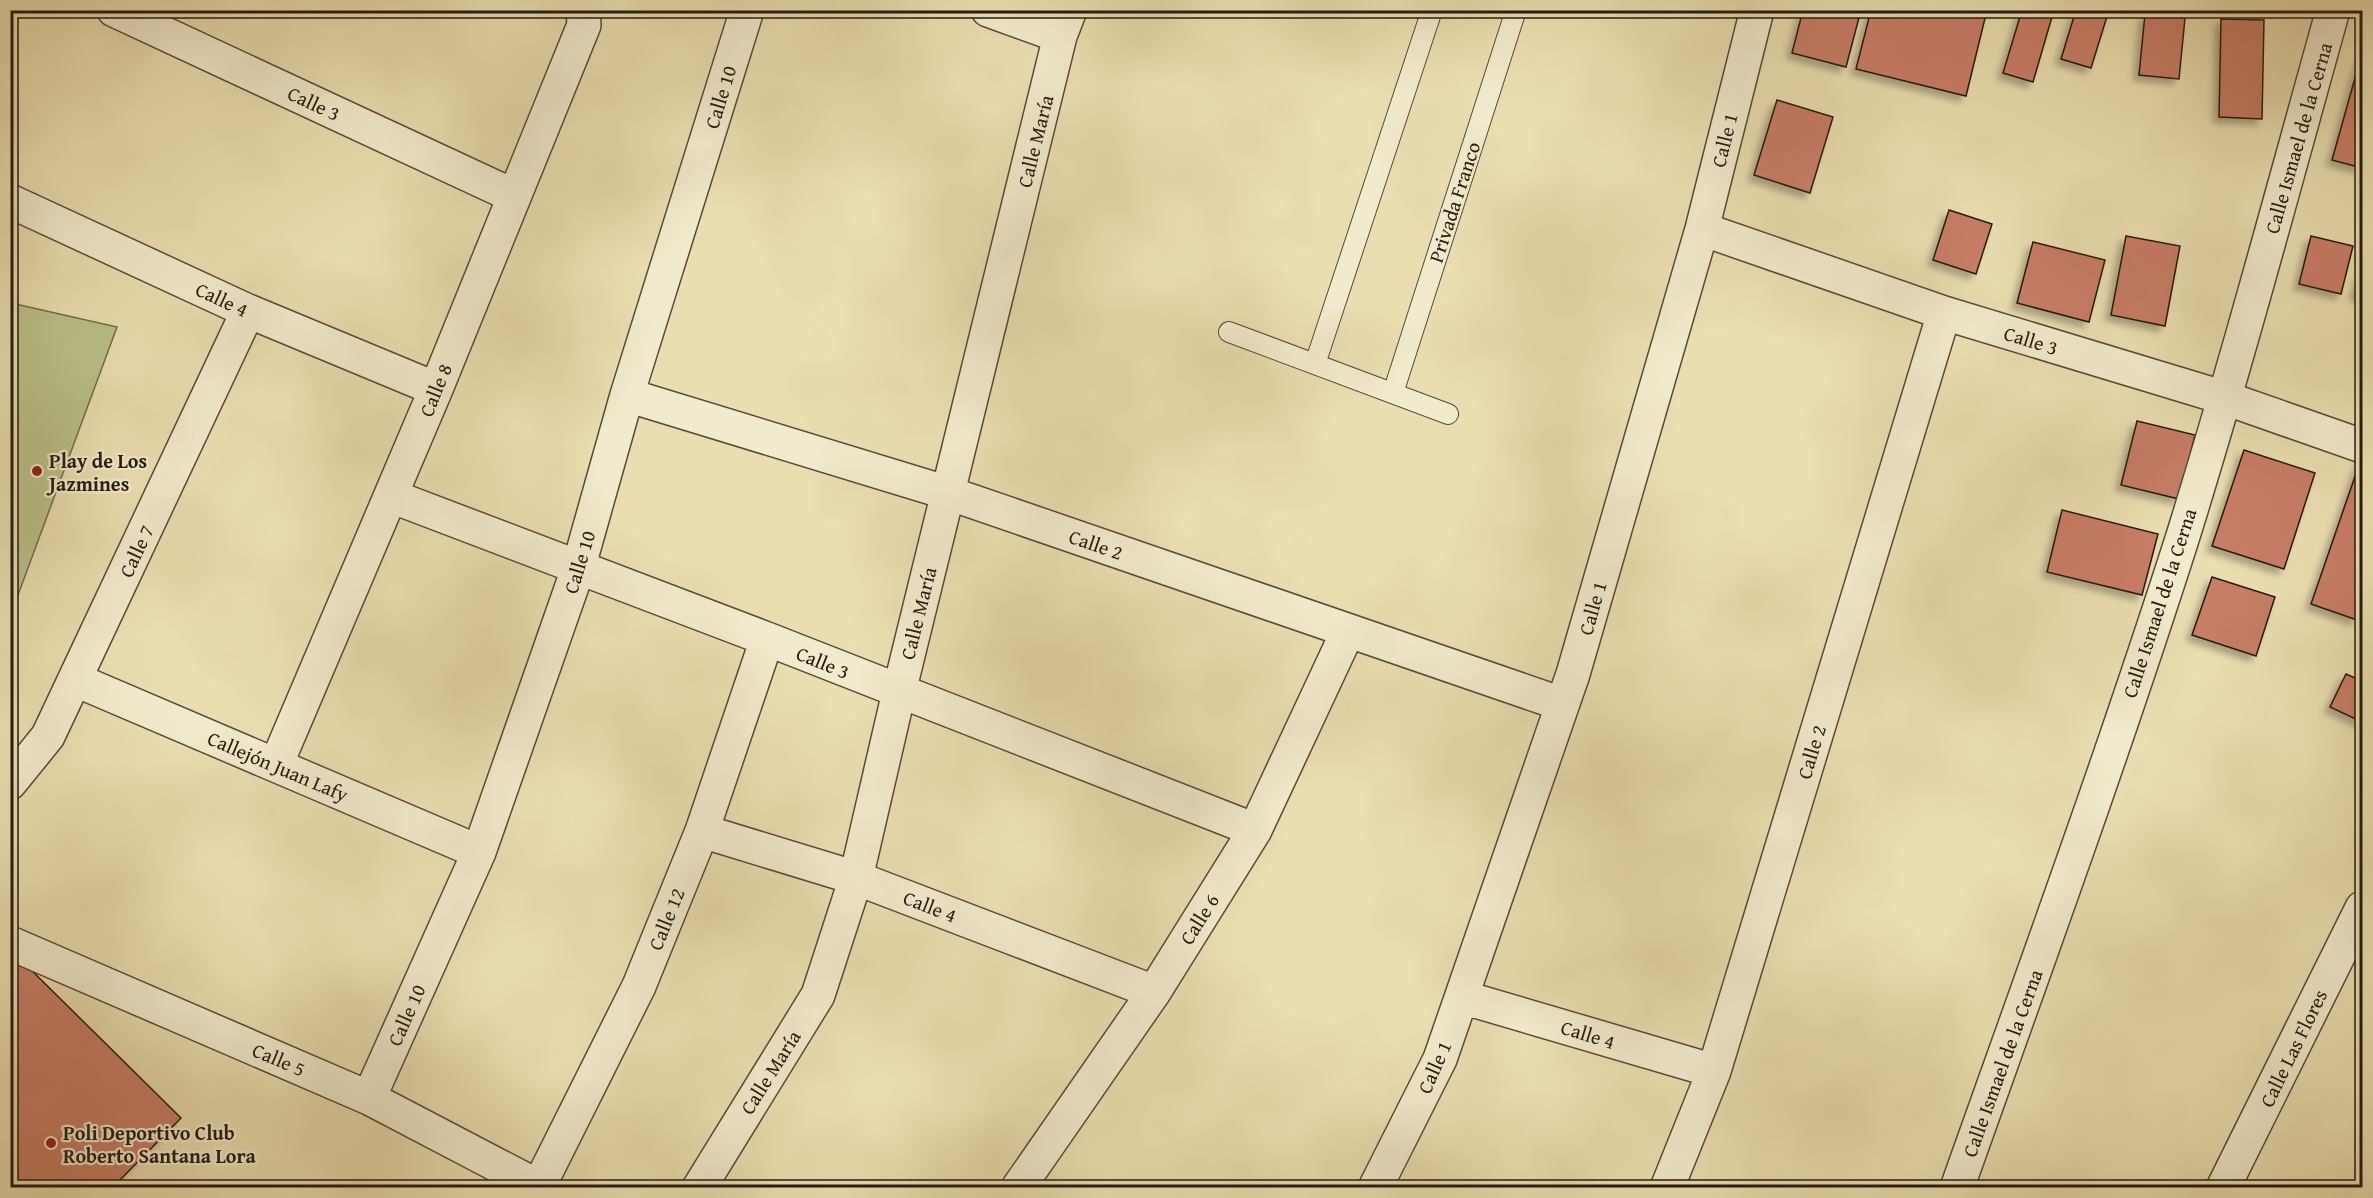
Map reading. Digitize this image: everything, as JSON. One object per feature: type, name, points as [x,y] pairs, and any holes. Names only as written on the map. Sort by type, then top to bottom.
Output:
[{"type":"street","name":"Calle 3","points":[[114,10],[514,196]]},
{"type":"street","name":"Calle 8","points":[[276,765],[436,389],[584,25],[583,10]]},
{"type":"street","name":"Calle 10","points":[[369,1098],[479,852],[578,569],[627,395],[747,10]]},
{"type":"street","points":[[988,10],[1065,23]]},
{"type":"street","name":"Calle 1","points":[[1375,1188],[1440,1059],[1573,674],[1702,229],[1757,10]]},
{"type":"street","name":"Calle Ismael de la Cerna","points":[[1957,1188],[2073,863],[2182,538],[2225,398],[2333,10]]},
{"type":"street","name":"Calle María","points":[[699,1188],[818,995],[856,878],[899,692],[1065,23]]},
{"type":"street","name":"Calle 4","points":[[10,201],[248,311],[436,389]]},
{"type":"street","name":"Calle 3","points":[[1702,229],[1944,314],[2225,398],[2362,446]]},
{"type":"street","name":"Calle 7","points":[[10,783],[48,736],[248,311]]},
{"type":"street","name":"Calle 2","points":[[1667,1188],[1714,1071],[1944,314]]},
{"type":"street","name":"Calle 2","points":[[627,395],[948,493],[1562,704]]},
{"type":"street","name":"Calle 3","points":[[391,496],[767,639],[1255,830]]},
{"type":"street","name":"Calle 6","points":[[1018,1188],[1154,992],[1255,830],[1348,632]]},
{"type":"street","name":"Calle 12","points":[[539,1187],[639,986],[702,831],[767,639]]},
{"type":"street","name":"Callejón Juan Lafy","points":[[76,680],[479,852]]},
{"type":"street","name":"Calle 4","points":[[702,831],[856,878],[1154,992]]},
{"type":"street","name":"Calle Las Flores","points":[[2223,1188],[2362,908]]},
{"type":"street","name":"Calle 5","points":[[10,943],[369,1098],[539,1187]]},
{"type":"street","name":"Calle 4","points":[[1462,996],[1714,1071]]},
{"type":"lane","points":[[1315,363],[1432,10]]},
{"type":"lane","name":"Privada Franco","points":[[1392,393],[1516,10]]},
{"type":"lane","points":[[1229,332],[1448,414]]},
{"type":"green space","name":"Play de Los Jazmines","points":[[10,303],[117,327],[11,614]]},
{"type":"building","points":[[1803,10],[1861,10],[1846,67],[1792,53]]},
{"type":"building","points":[[1871,10],[1987,10],[1966,96],[1856,69]]},
{"type":"building","points":[[2022,10],[2054,10],[2033,82],[2003,73]]},
{"type":"building","points":[[2076,10],[2109,10],[2091,68],[2061,59]]},
{"type":"building","points":[[2145,14],[2185,18],[2179,79],[2139,75]]},
{"type":"building","points":[[2221,19],[2264,20],[2262,119],[2219,117]]},
{"type":"building","points":[[2362,53],[2362,168],[2332,160]]},
{"type":"building","points":[[1777,100],[1833,117],[1810,193],[1754,175]]},
{"type":"building","points":[[1949,210],[1992,224],[1976,274],[1933,260]]},
{"type":"building","points":[[2126,236],[2180,246],[2165,326],[2111,315]]},
{"type":"building","points":[[2311,236],[2353,246],[2341,294],[2299,284]]},
{"type":"building","points":[[2033,242],[2105,260],[2089,322],[2017,303]]},
{"type":"building","points":[[2362,271],[2362,297],[2355,295]]},
{"type":"building","points":[[2137,421],[2195,435],[2179,499],[2121,485]]},
{"type":"building","points":[[2244,450],[2315,473],[2284,569],[2212,546]]},
{"type":"building","points":[[2362,456],[2362,603],[2357,620],[2311,604]]},
{"type":"building","points":[[2062,510],[2158,534],[2142,595],[2047,572]]},
{"type":"building","points":[[2212,577],[2275,597],[2256,656],[2192,635]]},
{"type":"building","points":[[2346,674],[2362,681],[2362,722],[2330,707]]},
{"type":"building","points":[[16,955],[181,1118],[112,1188],[16,1188],[10,1182],[10,961]]},
{"type":"place","name":"Play de Los Jazmines","points":[[37,471]]},
{"type":"place","name":"Poli Deportivo Club Roberto Santana Lora","points":[[51,1143]]}]
